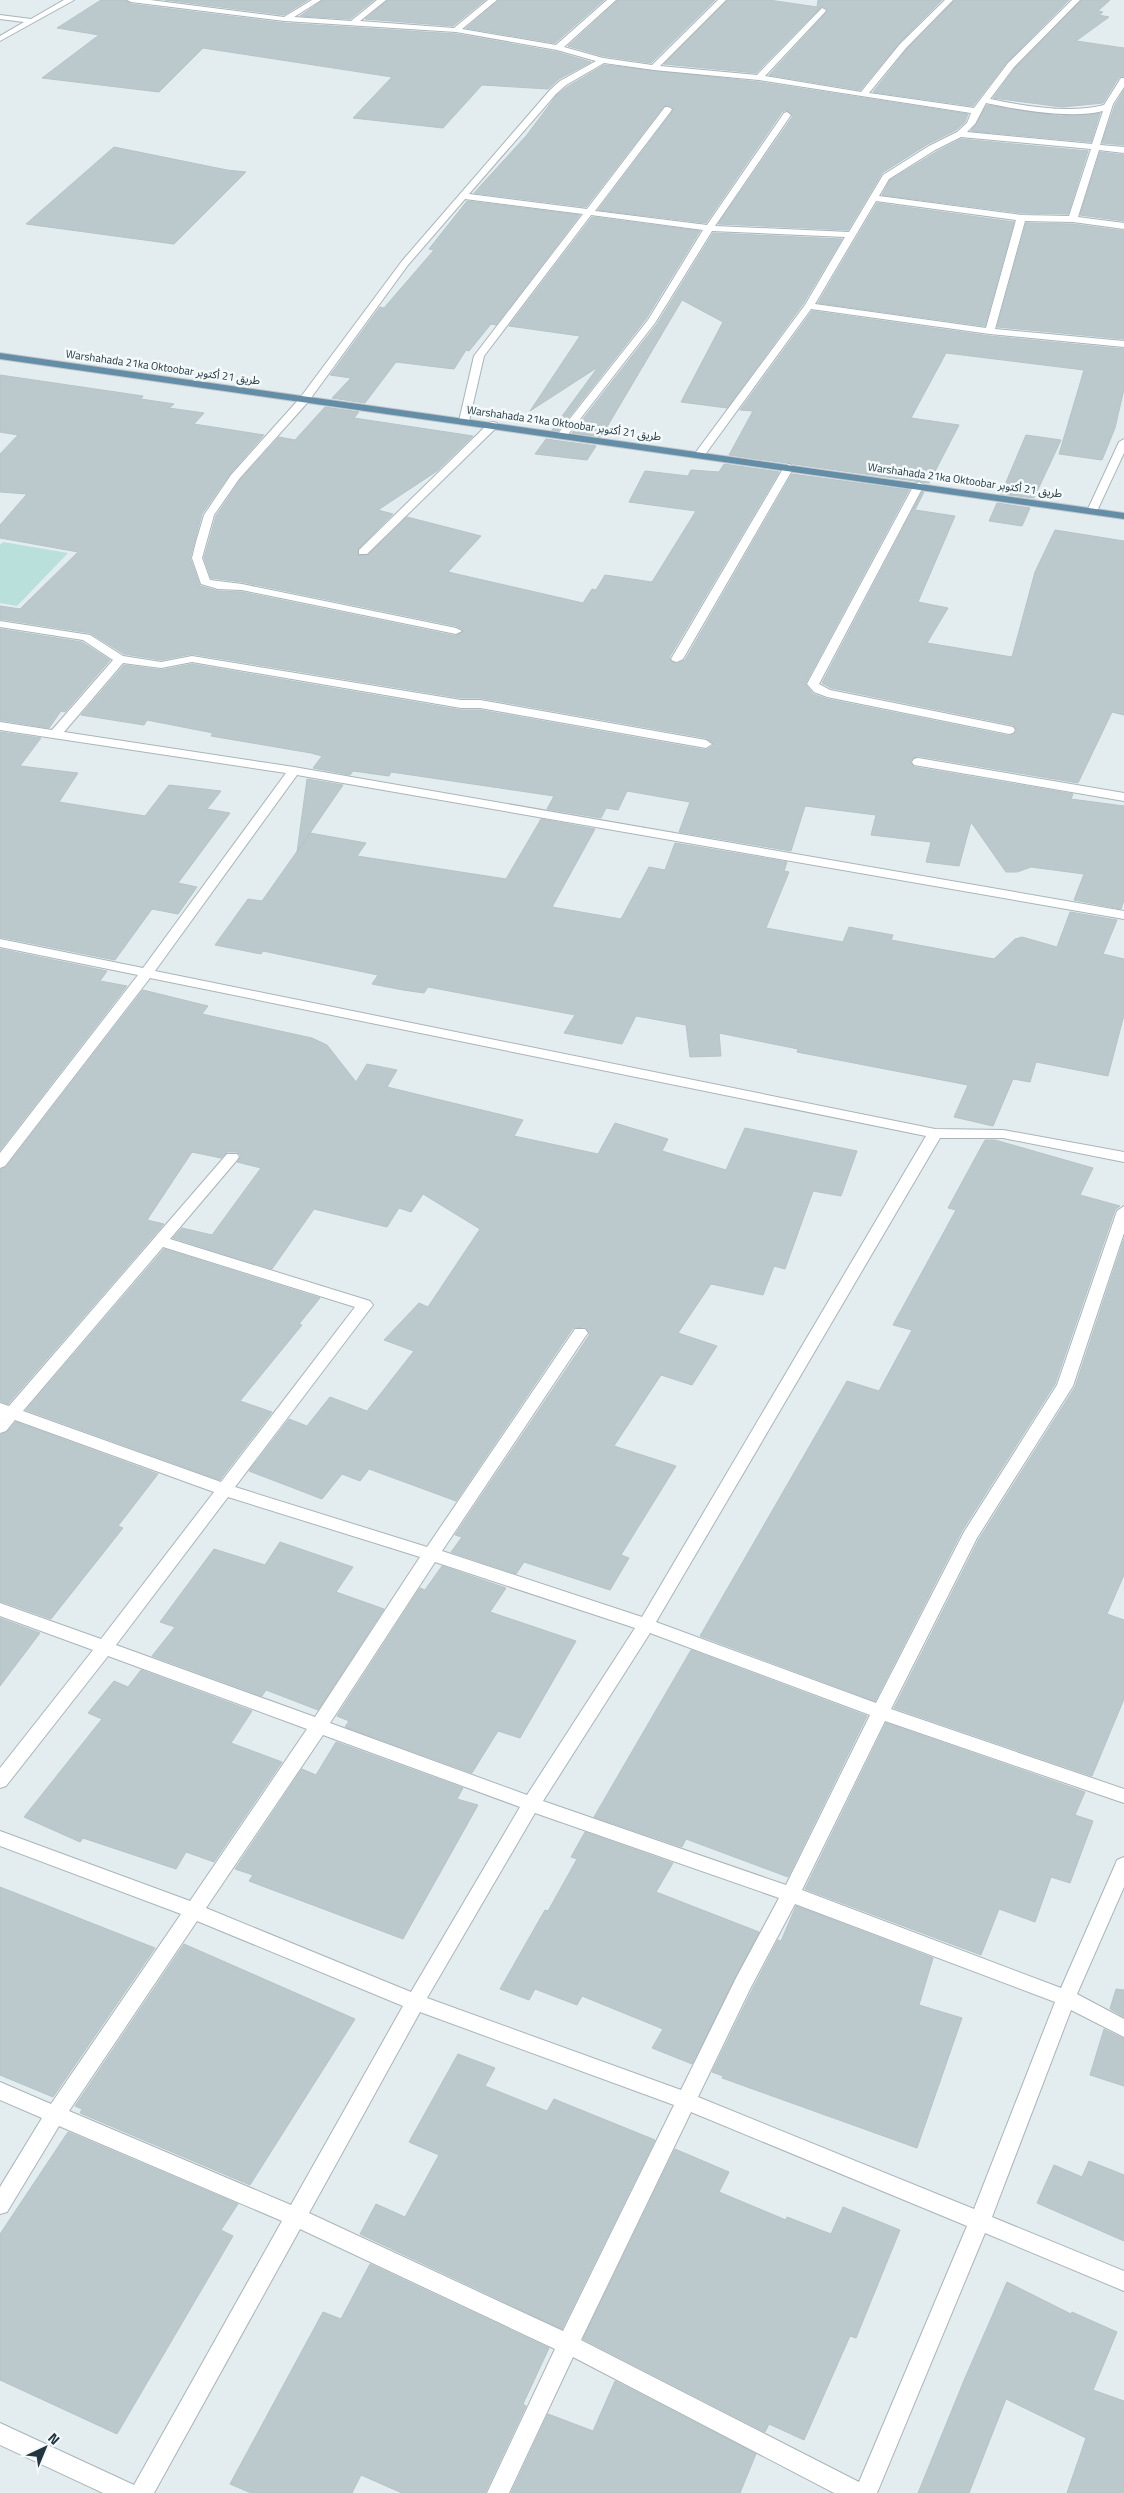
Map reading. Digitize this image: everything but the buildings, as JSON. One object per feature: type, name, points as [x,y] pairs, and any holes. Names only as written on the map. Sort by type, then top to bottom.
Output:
[{"type":"main road","name":"Warshahada 21ka Oktoobar طريق 21 أكتوبر","points":[[0,356],[304,400],[789,466],[1124,516]]},
{"type":"street","points":[[56,0],[69,1]]},
{"type":"street","points":[[131,0],[285,19],[456,30],[558,48],[603,60],[654,68],[759,78],[976,111]]},
{"type":"street","points":[[285,19],[317,0]]},
{"type":"street","points":[[353,22],[382,0]]},
{"type":"street","points":[[456,30],[493,0]]},
{"type":"street","points":[[558,48],[612,0]]},
{"type":"street","points":[[654,68],[722,0]]},
{"type":"street","points":[[863,95],[903,46],[949,0]]},
{"type":"street","points":[[700,454],[809,306],[886,177],[932,148],[960,134],[971,124],[976,111],[1011,65],[1076,0]]},
{"type":"street","points":[[0,39],[69,1]]},
{"type":"street","points":[[759,78],[783,49],[795,42],[822,10]]},
{"type":"street","points":[[0,17],[32,21]]},
{"type":"street","points":[[456,631],[242,587],[218,586],[205,582],[197,558],[209,515],[261,446],[304,400],[405,263],[563,83],[603,60]]},
{"type":"street","points":[[1073,219],[1108,107],[1124,80]]},
{"type":"street","points":[[985,100],[1016,107],[1089,112],[1108,107]]},
{"type":"street","points":[[464,421],[479,356],[668,109]]},
{"type":"street","points":[[562,435],[652,322],[709,228],[787,115]]},
{"type":"street","points":[[960,134],[1124,150]]},
{"type":"street","points":[[462,196],[587,214],[709,228],[851,235]]},
{"type":"street","points":[[873,198],[1021,218],[1073,219],[1124,226]]},
{"type":"street","points":[[990,331],[1021,218]]},
{"type":"street","points":[[809,306],[990,331],[1124,344]]},
{"type":"street","points":[[363,552],[493,425]]},
{"type":"street","points":[[1092,511],[1124,442]]},
{"type":"street","points":[[677,659],[789,466]]},
{"type":"street","points":[[919,485],[813,684],[818,690],[827,693],[1009,730]]},
{"type":"street","points":[[0,624],[86,637],[120,659],[161,665],[192,658],[461,704],[480,704],[706,744]]},
{"type":"street","points":[[55,735],[120,659]]},
{"type":"street","points":[[0,726],[294,771],[1124,915]]},
{"type":"street","points":[[918,762],[1124,797]]},
{"type":"street","points":[[0,1163],[146,974],[294,771]]},
{"type":"street","points":[[0,943],[935,1133],[1003,1134],[1124,1157]]},
{"type":"street","points":[[142,2493],[415,2002],[531,1804],[646,1625],[935,1133]]},
{"type":"street","points":[[0,1427],[6,1411],[160,1241],[232,1157]]},
{"type":"street","points":[[498,2493],[568,2344],[743,1984],[791,1894],[880,1712],[970,1536],[1065,1386],[1124,1211]]},
{"type":"street","points":[[0,1781],[104,1648],[365,1305],[160,1241]]},
{"type":"street","points":[[0,2205],[55,2115],[319,1726],[431,1554],[580,1332]]},
{"type":"street","points":[[6,1411],[225,1490],[431,1554],[646,1625],[880,1712],[1124,1796]]},
{"type":"street","points":[[0,1609],[531,1804],[791,1894],[1066,1998],[1124,2029]]},
{"type":"street","points":[[0,1838],[194,1911],[415,2002],[687,2101],[980,2220],[1124,2281]]},
{"type":"street","points":[[866,2493],[980,2220],[1066,1998],[1124,1865]]},
{"type":"street","points":[[0,2091],[294,2217],[568,2344],[857,2493]]},
{"type":"street","points":[[0,2434],[128,2493]]},
{"type":"green space","points":[[3,542],[68,553],[17,606],[0,603],[0,545]]}]
